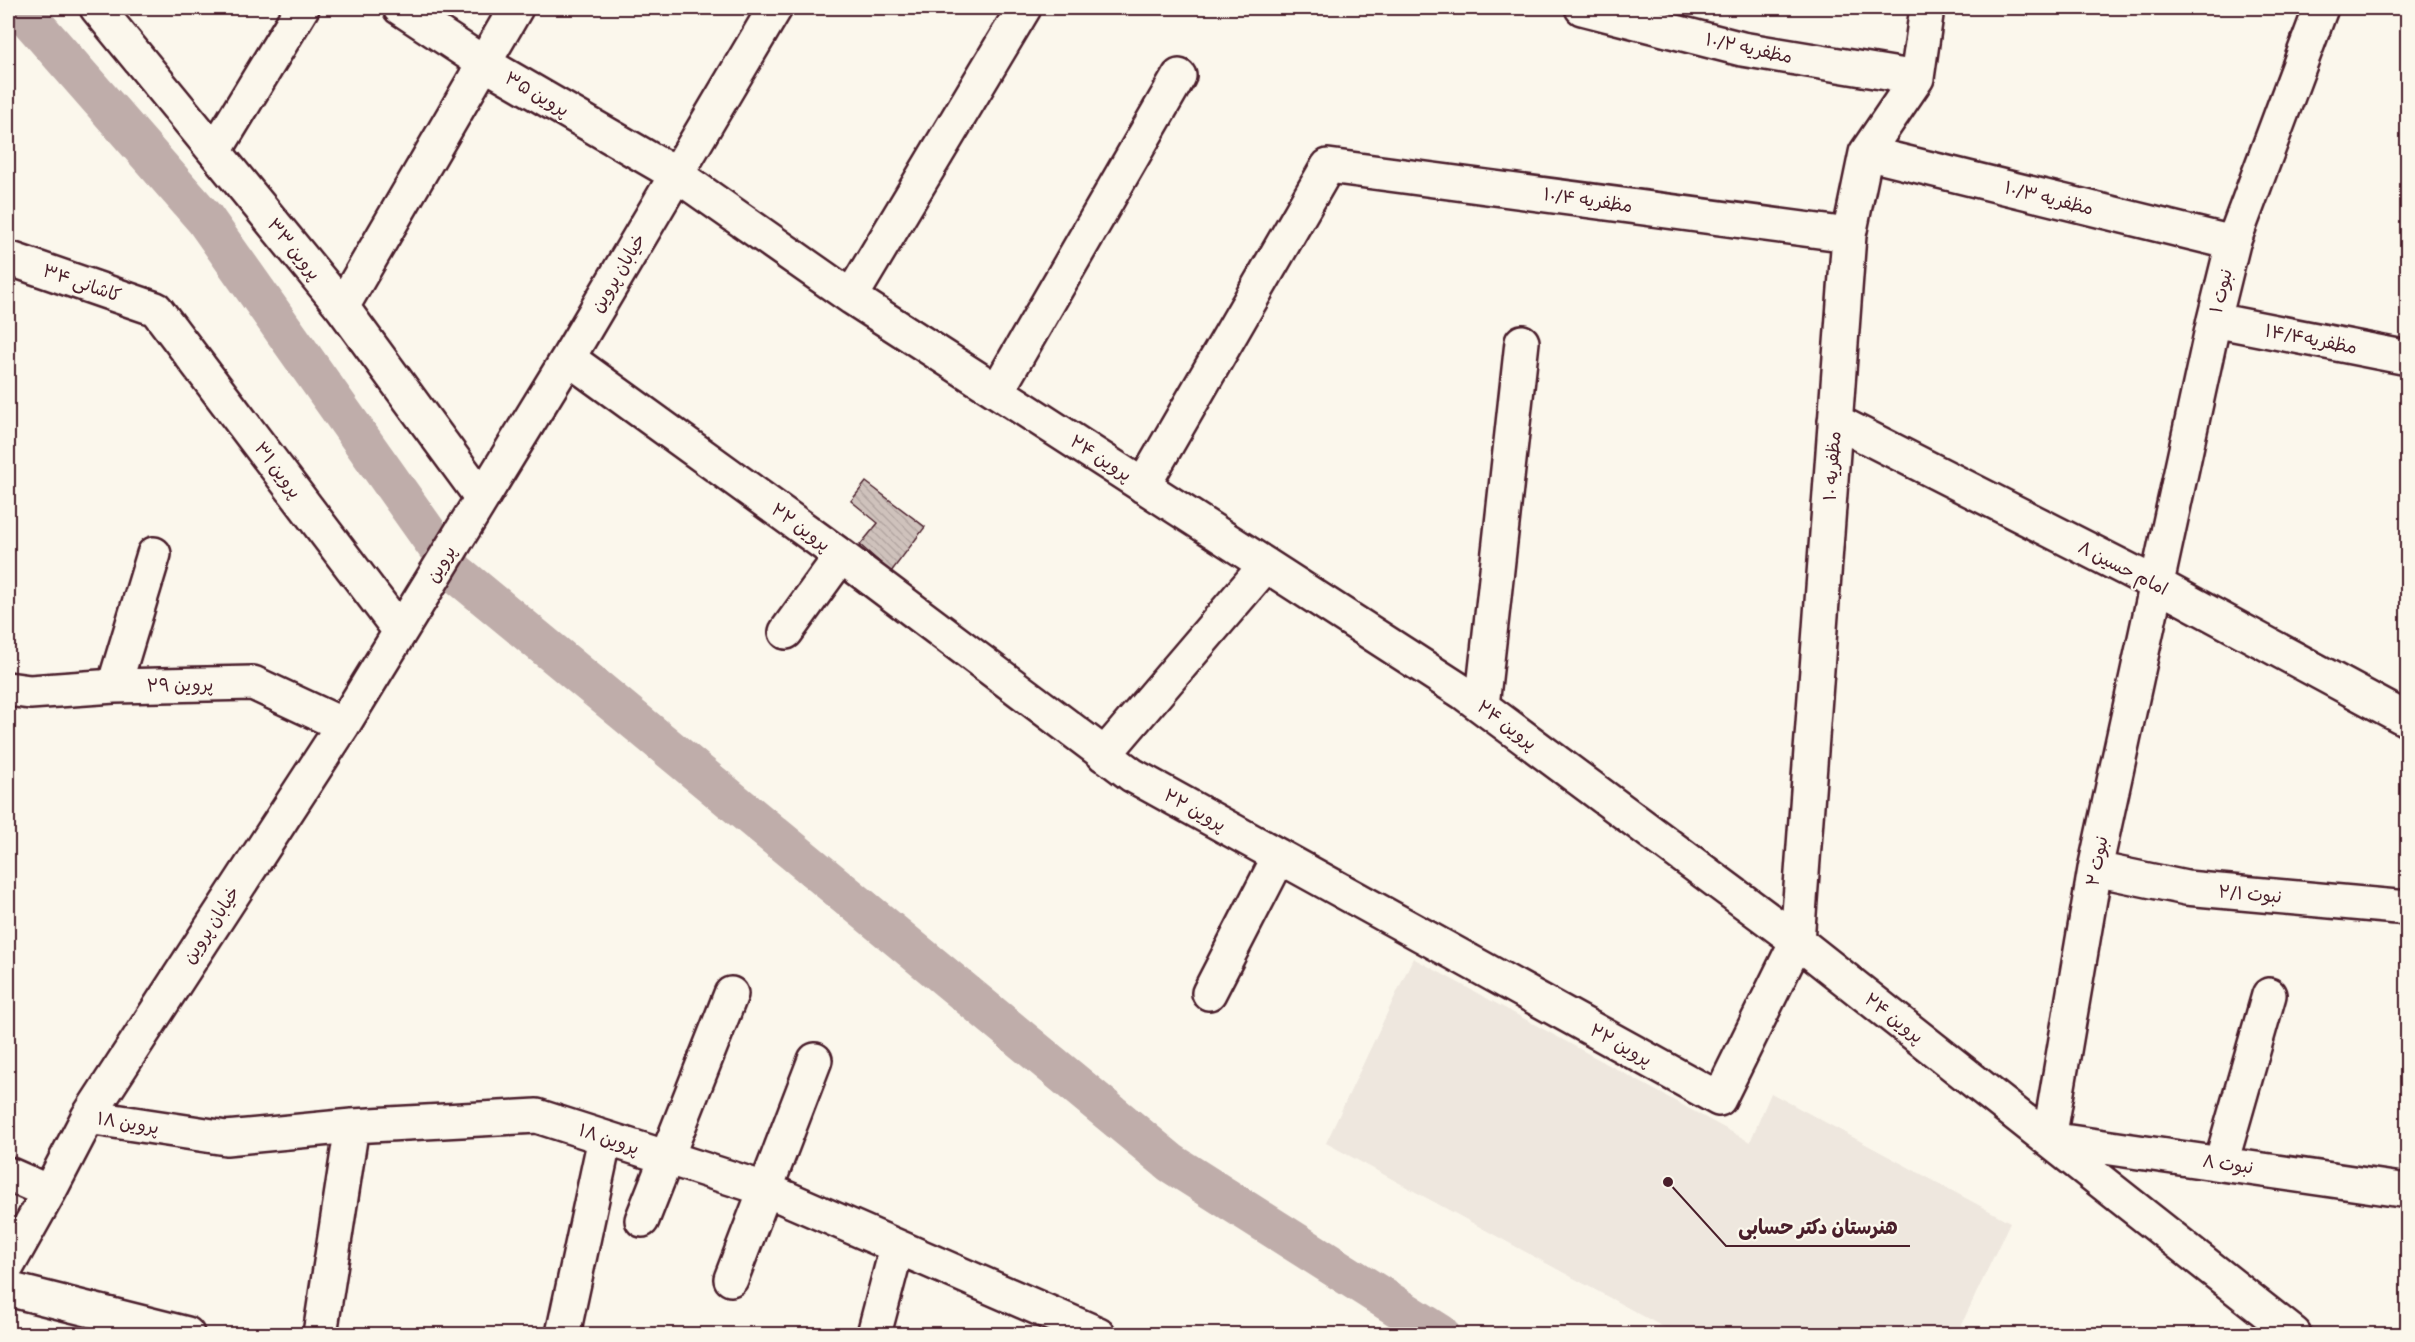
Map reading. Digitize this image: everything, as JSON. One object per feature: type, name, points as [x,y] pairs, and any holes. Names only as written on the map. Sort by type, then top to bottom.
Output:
[{"type":"street","name":"پروین ۳۳","points":[[97,8],[342,307],[482,498]]},
{"type":"street","points":[[215,151],[302,8]]},
{"type":"street","name":"پروین ۳۵","points":[[400,8],[482,62],[676,175]]},
{"type":"street","points":[[342,307],[482,62],[516,8]]},
{"type":"street","name":"خیابان پروین","points":[[458,537],[568,358],[775,8]]},
{"type":"street","points":[[851,297],[1024,8]]},
{"type":"street","name":"مظفریه ۱۰/۲","points":[[1582,8],[1742,50],[1917,78]]},
{"type":"street","name":"مظفریه ۱۰","points":[[1797,941],[1849,235],[1866,153],[1917,78],[1928,8]]},
{"type":"street","name":"نبوت ۱","points":[[2156,584],[2233,243],[2321,8]]},
{"type":"street","points":[[997,391],[1179,76]]},
{"type":"street","name":"مظفریه ۱۰/۳","points":[[1866,153],[2233,243]]},
{"type":"street","name":"مظفریه ۱۰/۴","points":[[1143,486],[1328,166],[1849,235]]},
{"type":"street","name":"پروین ۲۴","points":[[676,175],[851,297],[1482,706],[1797,941],[2294,1335]]},
{"type":"street","name":"کاشانی ۳۴","points":[[8,258],[156,309]]},
{"type":"street","name":"پروین ۳۱","points":[[156,309],[400,631]]},
{"type":"street","name":"مظفریه۱۴/۴","points":[[2214,320],[2408,358]]},
{"type":"street","points":[[1482,706],[1522,342]]},
{"type":"street","name":"پروین ۲۲","points":[[568,358],[841,556],[1132,775],[1719,1099],[1797,941]]},
{"type":"street","name":"امام حسین ۸","points":[[1835,421],[2156,584],[2408,720]]},
{"type":"street","name":"پروین","points":[[424,591],[458,537]]},
{"type":"street","points":[[114,686],[154,554]]},
{"type":"street","points":[[786,632],[841,556]]},
{"type":"street","points":[[1104,755],[1266,565]]},
{"type":"street","name":"نبوت ۲","points":[[2049,1139],[2095,869],[2156,584]]},
{"type":"street","name":"خیابان پروین","points":[[8,1265],[88,1117],[343,724],[424,591]]},
{"type":"street","name":"پروین ۲۹","points":[[8,689],[30,692],[114,686],[253,683],[343,724]]},
{"type":"street","points":[[1209,993],[1279,857]]},
{"type":"street","name":"نبوت ۲/۱","points":[[2095,869],[2186,888],[2408,908]]},
{"type":"street","points":[[642,1220],[731,994]]},
{"type":"street","points":[[2221,1163],[2269,994]]},
{"type":"street","points":[[731,1279],[815,1060]]},
{"type":"street","name":"پروین ۱۸","points":[[88,1117],[226,1138],[352,1126],[537,1116],[765,1189],[1098,1335]]},
{"type":"street","points":[[320,1335],[352,1126]]},
{"type":"street","points":[[563,1335],[605,1137]]},
{"type":"street","name":"نبوت ۸","points":[[2049,1139],[2408,1191]]},
{"type":"street","points":[[8,1174],[49,1192]]},
{"type":"street","points":[[874,1335],[897,1247]]},
{"type":"street","points":[[8,1289],[187,1335]]},
{"type":"shaded area","points":[[1413,958],[1750,1142],[1771,1093],[2010,1222],[1957,1334],[1676,1334],[1326,1143]]},
{"type":"building","points":[[866,482],[925,527],[891,572],[860,545],[878,523],[851,501]]},
{"type":"waterway","points":[[20,8],[205,219],[455,572],[1171,1163],[1440,1334]]},
{"type":"place","name":"هنرستان دکتر حسابی","points":[[1668,1182]]}]
